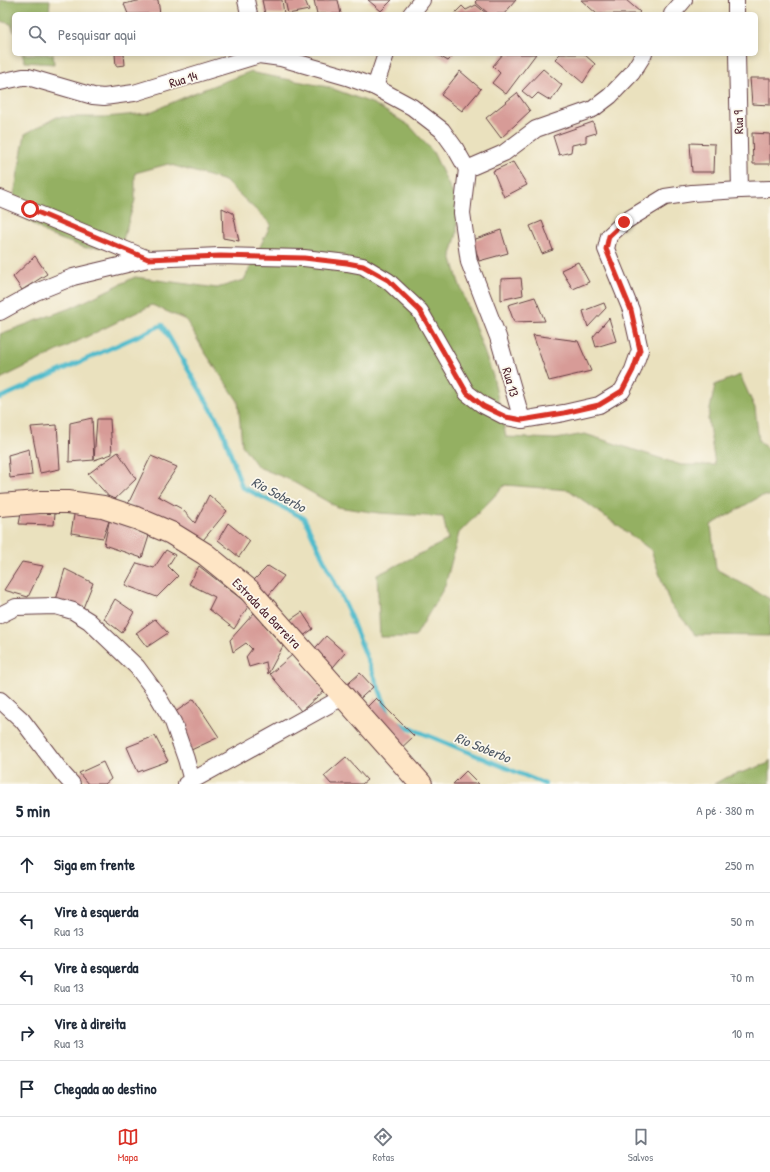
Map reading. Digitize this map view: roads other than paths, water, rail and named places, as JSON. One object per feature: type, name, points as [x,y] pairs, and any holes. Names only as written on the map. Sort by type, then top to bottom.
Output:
[{"type":"main road","name":"Estrada da Barreira","points":[[0,505],[39,502],[68,502],[96,506],[136,518],[171,533],[205,554],[249,590],[421,784]]},
{"type":"street","points":[[246,0],[249,12]]},
{"type":"street","points":[[412,12],[422,0]]},
{"type":"street","points":[[674,12],[684,0]]},
{"type":"street","points":[[736,0],[736,12]]},
{"type":"street","name":"Rua 14","points":[[0,82],[28,77],[93,96],[104,97],[134,93],[256,56]]},
{"type":"street","name":"Rua 14","points":[[266,56],[281,58],[347,77],[375,88]]},
{"type":"street","points":[[385,56],[375,88],[412,107],[442,130],[455,148],[467,169],[504,153],[536,129],[593,109],[610,96],[632,73],[643,56]]},
{"type":"street","name":"Rua 9","points":[[737,56],[740,190]]},
{"type":"street","name":"Rua 13","points":[[467,169],[462,213],[468,262],[498,337],[522,420]]},
{"type":"street","points":[[0,312],[36,292],[73,277],[148,259],[220,256],[304,258],[363,266],[388,280],[420,311],[467,393],[483,406],[506,417],[522,420],[599,405],[622,391],[633,370],[640,350],[631,310],[606,249],[609,236],[624,222],[665,197],[692,193],[770,189]]},
{"type":"street","points":[[0,198],[148,259]]},
{"type":"street","points":[[0,615],[16,607],[56,606],[73,611],[89,621],[137,667],[154,690],[173,722],[186,759],[189,782],[343,697]]},
{"type":"street","points":[[0,700],[22,720],[72,784]]},
{"type":"waterway","name":"Rio Soberbo","points":[[0,398],[162,325],[221,426],[242,487],[304,518],[347,608],[389,714]]},
{"type":"waterway","name":"Rio Soberbo","points":[[398,723],[545,784]]}]
